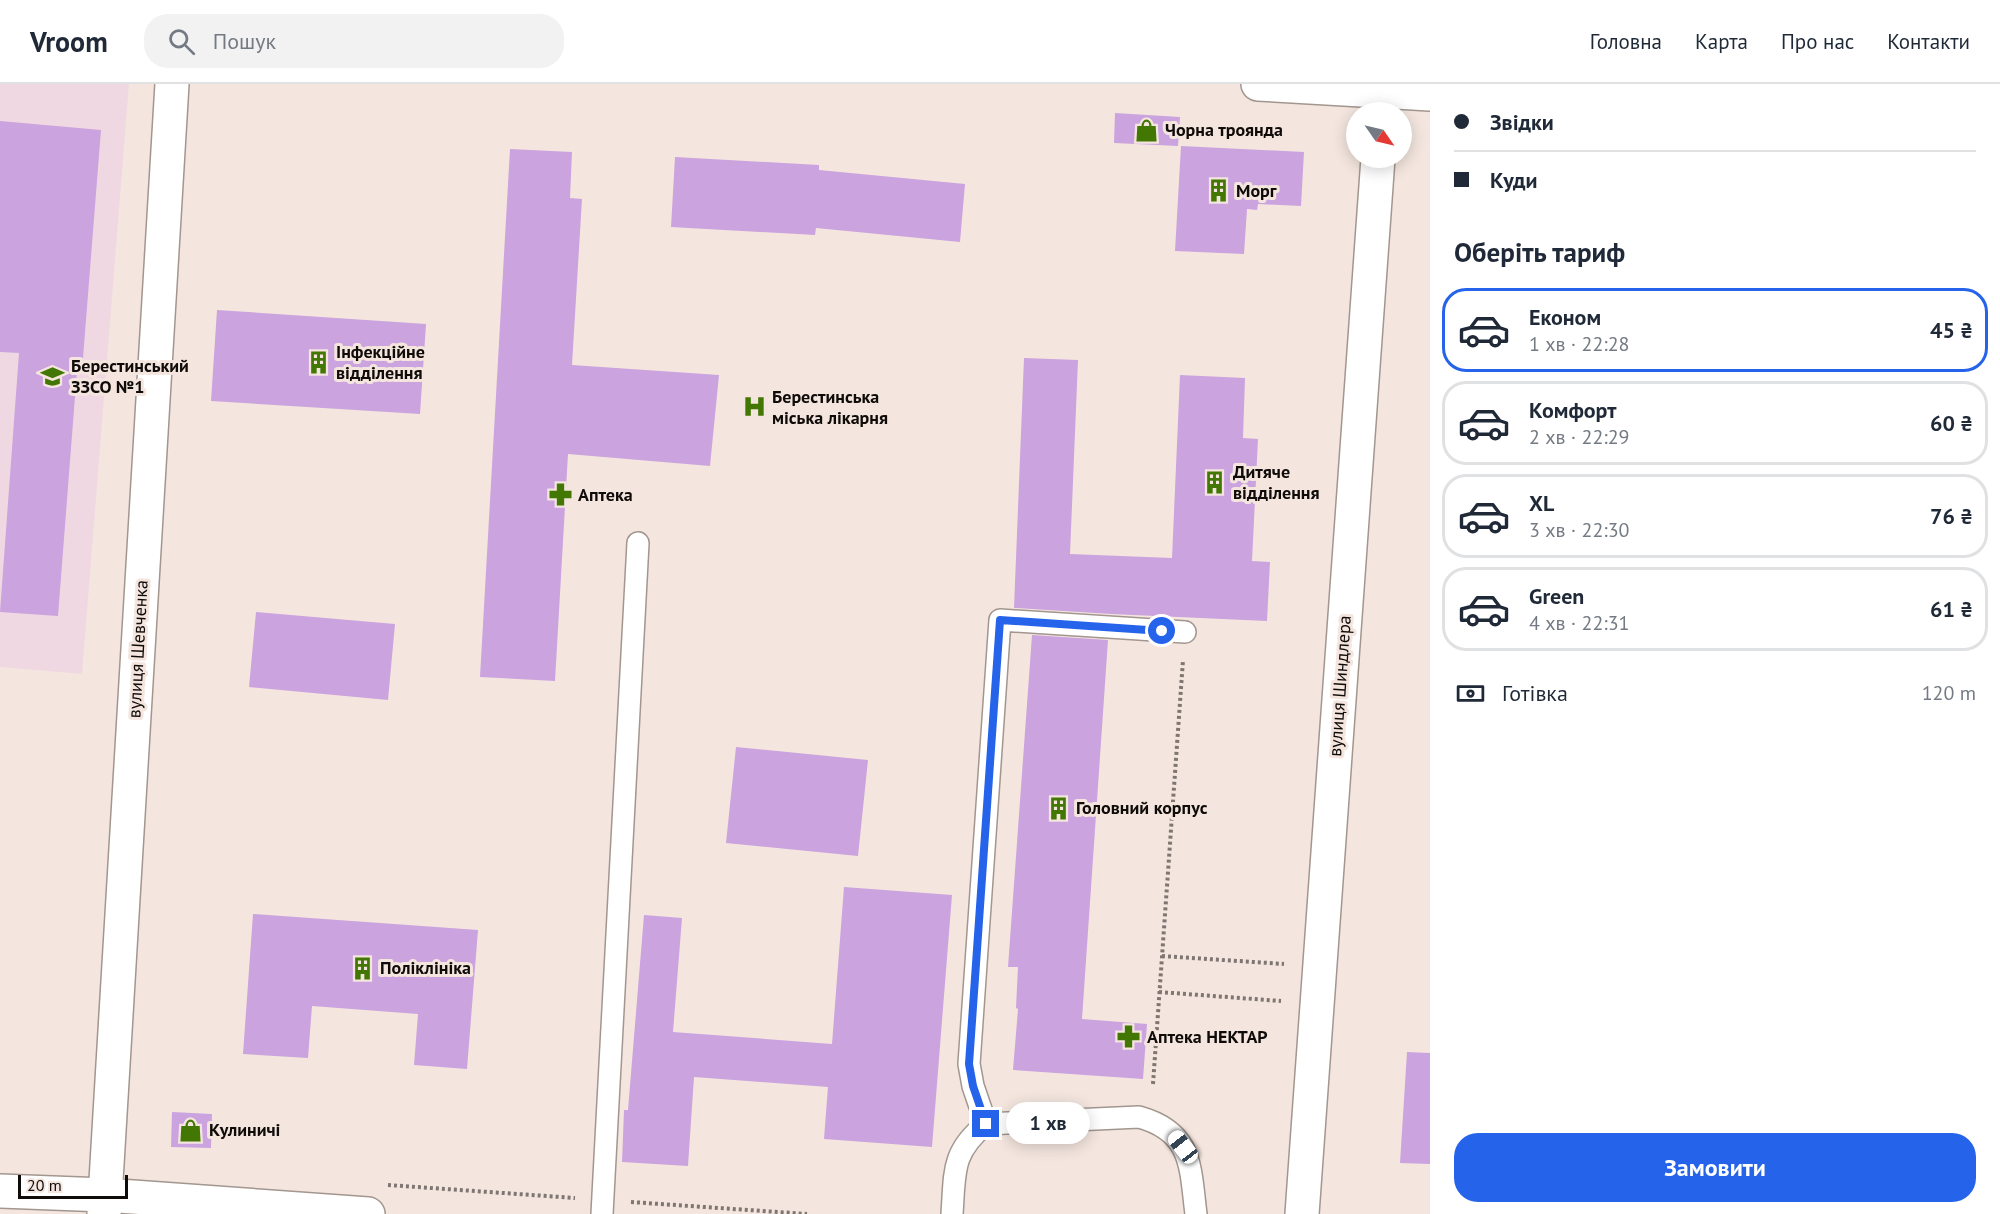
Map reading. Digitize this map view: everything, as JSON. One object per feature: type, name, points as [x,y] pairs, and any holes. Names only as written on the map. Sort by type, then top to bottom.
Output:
[{"type":"street","name":"вулиця Шевченка","points":[[105,1204],[172,84]]},
{"type":"street","points":[[1258,84],[1382,96],[1430,94]]},
{"type":"street","name":"вулиця Шиндлера","points":[[1302,1214],[1377,168]]},
{"type":"street","points":[[0,1191],[105,1204],[368,1214]]},
{"type":"lane","points":[[602,1214],[638,543]]},
{"type":"lane","points":[[986,1124],[973,1086],[969,1064],[1000,620],[1185,632]]},
{"type":"lane","points":[[951,1214],[956,1169],[961,1151],[971,1136],[986,1124],[1139,1117],[1156,1122],[1172,1132],[1183,1147],[1189,1164],[1196,1214]]},
{"type":"path","points":[[1153,1084],[1185,632]]},
{"type":"path","points":[[1162,956],[1292,964]]},
{"type":"path","points":[[1159,992],[1289,1001]]},
{"type":"path","points":[[380,1184],[581,1198]]},
{"type":"path","points":[[629,1202],[807,1214]]},
{"type":"shaded area","name":"Берестинський ЗЗСО №1","points":[[0,84],[129,84],[82,674],[0,667]]},
{"type":"building","name":"Чорна троянда","points":[[1115,113],[1180,117],[1178,146],[1114,143]]},
{"type":"building","points":[[0,121],[101,130],[83,358],[78,358],[58,616],[0,612],[19,353],[0,352]]},
{"type":"building","name":"Морг","points":[[1181,146],[1304,152],[1301,206],[1258,204],[1257,210],[1247,209],[1244,254],[1175,251]]},
{"type":"building","points":[[510,149],[572,152],[570,198],[582,199],[572,365],[719,375],[710,466],[568,454],[555,681],[480,677]]},
{"type":"building","points":[[675,157],[819,165],[819,170],[965,184],[960,242],[816,228],[815,235],[671,227]]},
{"type":"building","name":"Інфекційне відділення","points":[[217,310],[426,324],[420,414],[211,401]]},
{"type":"building","name":"Дитяче відділення","points":[[1024,358],[1078,360],[1070,554],[1172,558],[1180,375],[1245,378],[1243,438],[1258,439],[1252,561],[1270,562],[1267,621],[1014,608]]},
{"type":"building","points":[[256,612],[395,624],[388,700],[249,687]]},
{"type":"building","name":"Головний корпус","points":[[1032,635],[1108,640],[1082,1019],[1147,1024],[1143,1079],[1013,1070],[1018,1009],[1016,1008],[1018,967],[1008,967]]},
{"type":"building","points":[[736,747],[868,760],[858,856],[726,843]]},
{"type":"building","points":[[844,887],[952,895],[932,1147],[824,1139],[828,1087],[694,1077],[688,1166],[622,1162],[624,1110],[628,1110],[644,915],[682,918],[673,1032],[832,1044]]},
{"type":"building","name":"Поліклініка","points":[[253,914],[478,930],[467,1069],[414,1065],[418,1014],[312,1006],[308,1058],[243,1054]]},
{"type":"building","points":[[1407,1052],[1430,1053],[1430,1164],[1400,1163]]},
{"type":"building","name":"Кулиничі","points":[[172,1112],[212,1114],[211,1148],[171,1147]]},
{"type":"place","name":"Чорна троянда","points":[[1147,130]]},
{"type":"place","name":"Морг","points":[[1218,191]]},
{"type":"place","name":"Інфекційне відділення","points":[[318,362]]},
{"type":"place","name":"Берестинський ЗЗСО №1","points":[[53,376]]},
{"type":"place","name":"Берестинська міська лікарня","points":[[754,407]]},
{"type":"place","name":"Дитяче відділення","points":[[1215,482]]},
{"type":"place","name":"Аптека","points":[[560,495]]},
{"type":"place","name":"Головний корпус","points":[[1058,808]]},
{"type":"place","name":"Поліклініка","points":[[362,968]]},
{"type":"place","name":"Аптека НЕКТАР","points":[[1129,1037]]},
{"type":"place","name":"Кулиничі","points":[[191,1130]]},
{"type":"route","points":[[986,1124],[973,1086],[969,1064],[1000,620],[1162,631]]}]
